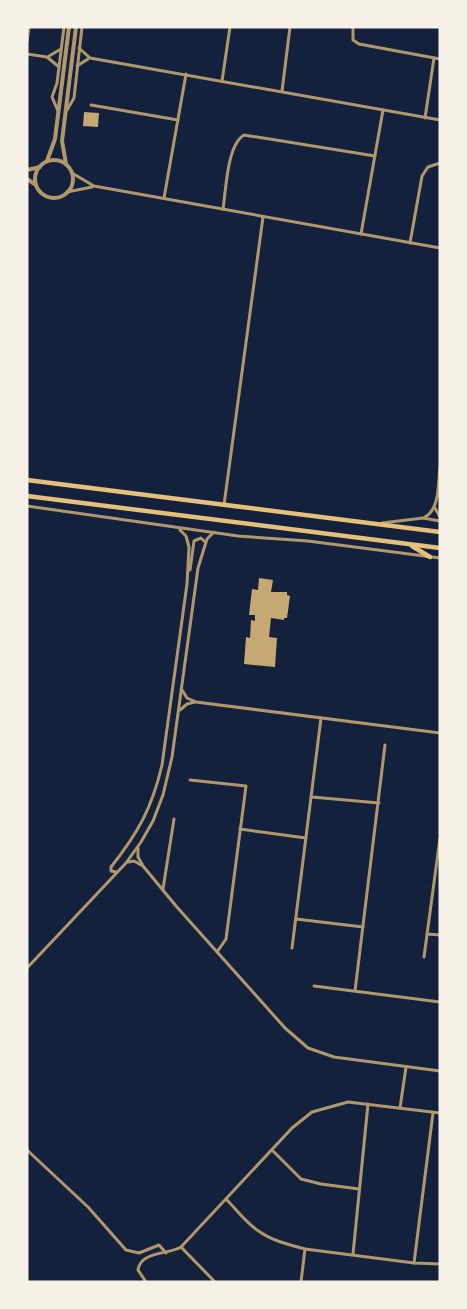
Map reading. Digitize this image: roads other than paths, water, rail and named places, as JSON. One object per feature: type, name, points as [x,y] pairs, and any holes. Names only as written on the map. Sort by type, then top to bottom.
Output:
[{"type":"main road","points":[[27,480],[440,532]]},
{"type":"main road","points":[[27,496],[440,548]]},
{"type":"main road","points":[[410,544],[430,557]]},
{"type":"street","points":[[27,42],[29,27]]},
{"type":"street","points":[[58,111],[52,97],[57,83],[64,27]]},
{"type":"street","points":[[27,170],[47,161],[56,139],[69,27]]},
{"type":"street","points":[[76,27],[62,141],[66,164],[72,173],[94,186],[440,248]]},
{"type":"street","points":[[66,111],[74,98],[82,27]]},
{"type":"street","points":[[222,81],[230,27]]},
{"type":"street","points":[[282,92],[290,27]]},
{"type":"street","points":[[353,27],[353,40],[359,45],[440,59]]},
{"type":"street","points":[[47,57],[62,48]]},
{"type":"street","points":[[79,48],[90,58]]},
{"type":"street","points":[[27,54],[47,57],[59,67]]},
{"type":"street","points":[[77,66],[90,58],[440,120]]},
{"type":"street","points":[[425,118],[434,58]]},
{"type":"street","points":[[164,198],[186,74]]},
{"type":"street","points":[[91,105],[178,120]]},
{"type":"street","points":[[361,234],[383,110]]},
{"type":"street","points":[[223,209],[233,147],[238,138],[244,135],[375,156]]},
{"type":"street","points":[[47,161],[60,161],[66,164]]},
{"type":"street","points":[[410,243],[422,176],[428,167],[440,163]]},
{"type":"street","points":[[36,185],[36,175],[40,166]]},
{"type":"street","points":[[27,178],[50,197],[62,196],[72,183],[72,173]]},
{"type":"street","points":[[67,192],[94,186]]},
{"type":"street","points":[[224,505],[263,217]]},
{"type":"street","points":[[423,518],[435,507],[440,467]]},
{"type":"street","points":[[27,506],[177,528],[308,541],[440,558]]},
{"type":"street","points":[[374,524],[423,518],[440,519],[435,507]]},
{"type":"street","points":[[118,872],[111,871],[111,867],[138,830],[159,776],[188,573],[188,542],[185,534],[177,528]]},
{"type":"street","points":[[27,968],[126,863],[153,821],[170,768],[196,577],[205,542],[214,532]]},
{"type":"street","points":[[188,573],[193,561],[195,541],[201,538],[205,542]]},
{"type":"street","points":[[182,690],[187,698],[196,702],[440,733]]},
{"type":"street","points":[[179,711],[187,704],[196,702]]},
{"type":"street","points":[[292,948],[321,718]]},
{"type":"street","points":[[355,991],[385,745]]},
{"type":"street","points":[[190,780],[246,786],[226,939],[217,952]]},
{"type":"street","points":[[312,797],[379,803]]},
{"type":"street","points":[[163,890],[174,819]]},
{"type":"street","points":[[240,829],[306,838]]},
{"type":"street","points":[[424,957],[440,838]]},
{"type":"street","points":[[138,847],[138,857],[143,866],[163,890],[285,1028],[308,1048],[334,1057],[440,1071]]},
{"type":"street","points":[[126,863],[134,861],[143,866]]},
{"type":"street","points":[[296,919],[363,927]]},
{"type":"street","points":[[427,934],[440,935]]},
{"type":"street","points":[[314,986],[440,1002]]},
{"type":"street","points":[[400,1108],[406,1066]]},
{"type":"street","points":[[146,1282],[139,1272],[139,1264],[148,1256],[166,1254],[181,1247],[292,1128],[312,1112],[348,1102],[440,1113]]},
{"type":"street","points":[[353,1254],[368,1104]]},
{"type":"street","points":[[414,1263],[433,1113]]},
{"type":"street","points":[[27,1150],[88,1207],[126,1250],[139,1253],[159,1245],[166,1254]]},
{"type":"street","points":[[272,1150],[301,1179],[359,1189]]},
{"type":"street","points":[[226,1199],[262,1234],[305,1249],[414,1263],[440,1264]]},
{"type":"street","points":[[181,1247],[214,1282]]},
{"type":"street","points":[[301,1282],[305,1249]]}]
